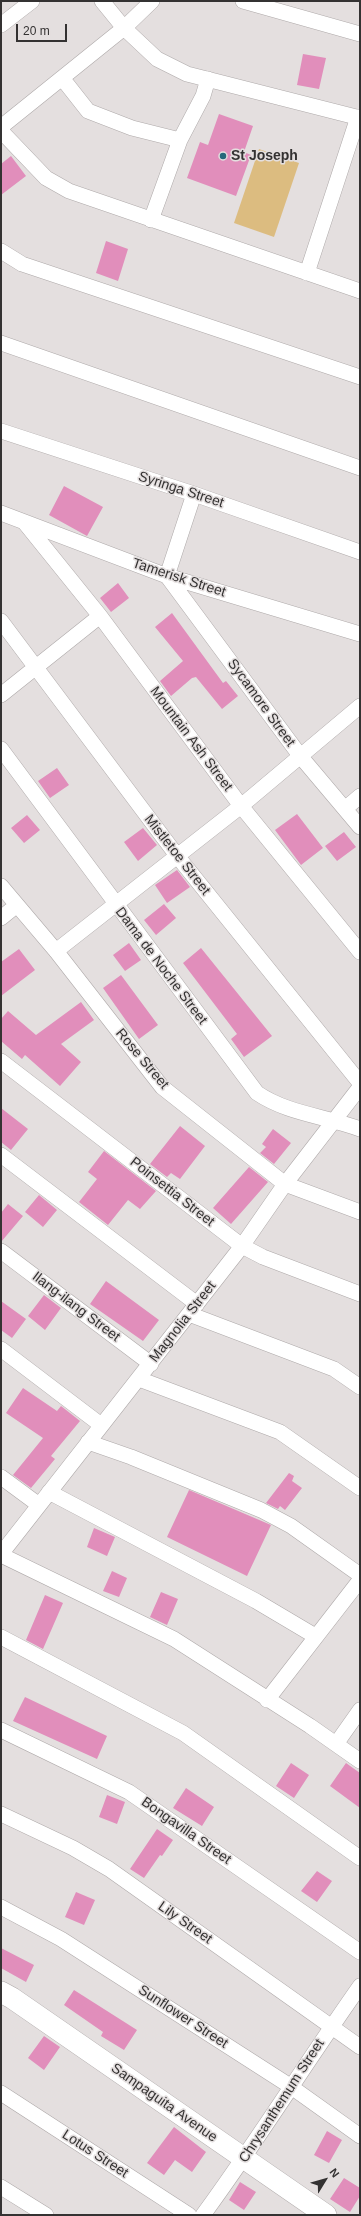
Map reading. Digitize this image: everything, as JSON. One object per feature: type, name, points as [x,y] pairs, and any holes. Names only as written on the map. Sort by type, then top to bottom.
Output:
[{"type":"main road","name":"Sampaguita Avenue","points":[[1,1992],[12,1998],[244,2160],[326,2215]]},
{"type":"street","points":[[1,25],[32,1]]},
{"type":"street","points":[[102,1],[124,28],[157,59],[187,74],[359,117],[307,273]]},
{"type":"street","points":[[1,127],[124,28],[152,1]]},
{"type":"street","points":[[243,1],[360,34]]},
{"type":"street","points":[[62,78],[88,111],[132,128],[180,140]]},
{"type":"street","points":[[151,220],[180,140],[203,96],[208,79]]},
{"type":"street","points":[[1,131],[46,178],[64,188],[151,220],[360,291]]},
{"type":"street","points":[[1,251],[22,264],[360,377]]},
{"type":"street","points":[[1,343],[360,468]]},
{"type":"street","name":"Syringa Street","points":[[1,431],[194,494],[360,552]]},
{"type":"street","points":[[167,576],[194,494]]},
{"type":"street","name":"Tamerisk Street","points":[[1,514],[167,576],[360,634]]},
{"type":"street","name":"Mountain Ash Street","points":[[25,523],[100,616],[241,806],[360,952]]},
{"type":"street","name":"Sycamore Street","points":[[167,576],[301,757],[346,808],[360,827]]},
{"type":"street","points":[[1,695],[100,616]]},
{"type":"street","name":"Mistletoe Street","points":[[1,621],[178,857],[360,1083]]},
{"type":"street","points":[[56,951],[178,857],[301,757],[360,706]]},
{"type":"street","name":"Dama de Noche Street","points":[[1,749],[257,1093],[271,1103],[285,1108],[335,1120],[360,1129]]},
{"type":"street","points":[[346,808],[360,796]]},
{"type":"street","name":"Rose Street","points":[[1,886],[56,951],[162,1087],[285,1184],[360,1212]]},
{"type":"street","points":[[1,918],[17,905]]},
{"type":"street","name":"Poinsettia Street","points":[[1,1061],[242,1246],[263,1257],[360,1294]]},
{"type":"street","name":"Magnolia Street","points":[[1,1555],[100,1425],[151,1364],[242,1246],[285,1184],[360,1087]]},
{"type":"street","points":[[1,1155],[193,1309],[334,1369],[360,1387]]},
{"type":"street","name":"Ilang-ilang Street","points":[[1,1251],[151,1364]]},
{"type":"street","points":[[1,1349],[100,1425]]},
{"type":"street","points":[[139,1379],[280,1432],[360,1488]]},
{"type":"street","points":[[88,1442],[131,1457],[261,1510],[291,1526],[360,1575]]},
{"type":"street","points":[[1,1477],[39,1505]]},
{"type":"street","points":[[49,1492],[256,1602],[315,1636]]},
{"type":"street","points":[[1,1555],[174,1639],[360,1761]]},
{"type":"street","points":[[267,1700],[315,1636],[360,1580]]},
{"type":"street","points":[[1,1636],[183,1734],[360,1858]]},
{"type":"street","points":[[336,1744],[360,1710]]},
{"type":"street","name":"Bongavilla Street","points":[[1,1730],[129,1792],[360,1952]]},
{"type":"street","name":"Lily Street","points":[[1,1814],[73,1848],[109,1869],[360,2047]]},
{"type":"street","name":"Sunflower Street","points":[[1,1907],[61,1939],[290,2086],[360,2136]]},
{"type":"street","name":"Chrysanthemum Street","points":[[203,2215],[244,2160],[290,2086],[360,1986]]},
{"type":"street","name":"Lotus Street","points":[[1,2093],[189,2215]]},
{"type":"street","points":[[1,2186],[46,2215]]},
{"type":"shaded area","points":[[259,149],[299,163],[274,237],[234,223]]},
{"type":"building","points":[[303,54],[326,58],[319,89],[297,85]]},
{"type":"building","points":[[219,114],[253,126],[244,152],[251,155],[236,196],[187,178],[200,142],[208,145]]},
{"type":"building","points":[[11,156],[26,176],[1,195],[1,164]]},
{"type":"building","points":[[106,241],[128,249],[118,281],[96,273]]},
{"type":"building","points":[[64,486],[103,507],[87,536],[49,515]]},
{"type":"building","points":[[118,583],[129,598],[111,612],[100,598]]},
{"type":"building","points":[[172,613],[223,683],[226,681],[238,696],[222,709],[196,677],[192,678],[171,696],[160,681],[183,661],[155,627]]},
{"type":"building","points":[[57,768],[69,785],[50,798],[38,781]]},
{"type":"building","points":[[297,814],[323,848],[301,865],[275,830]]},
{"type":"building","points":[[27,815],[40,830],[24,843],[11,828]]},
{"type":"building","points":[[143,828],[157,845],[138,861],[124,842]]},
{"type":"building","points":[[344,832],[356,847],[337,861],[325,846]]},
{"type":"building","points":[[177,870],[190,887],[167,903],[155,885]]},
{"type":"building","points":[[164,904],[176,918],[156,935],[144,920]]},
{"type":"building","points":[[129,943],[141,960],[125,971],[113,955]]},
{"type":"building","points":[[201,948],[272,1036],[244,1057],[231,1039],[237,1034],[183,963]]},
{"type":"building","points":[[19,949],[35,970],[1,996],[1,962]]},
{"type":"building","points":[[121,975],[158,1025],[139,1039],[103,988]]},
{"type":"building","points":[[81,1002],[94,1020],[61,1044],[81,1062],[60,1086],[25,1055],[22,1059],[1,1041],[1,1019],[8,1011],[36,1035]]},
{"type":"building","points":[[1,1108],[28,1129],[11,1150],[1,1142]]},
{"type":"building","points":[[180,1126],[205,1146],[180,1179],[171,1173],[167,1177],[150,1164]]},
{"type":"building","points":[[273,1129],[291,1143],[274,1164],[260,1153],[266,1147],[262,1144]]},
{"type":"building","points":[[104,1151],[156,1191],[140,1209],[128,1200],[108,1225],[79,1202],[97,1179],[88,1172]]},
{"type":"building","points":[[249,1167],[268,1182],[231,1224],[213,1208]]},
{"type":"building","points":[[39,1195],[57,1210],[43,1227],[25,1212]]},
{"type":"building","points":[[8,1204],[23,1216],[1,1242],[1,1213]]},
{"type":"building","points":[[106,1281],[159,1320],[143,1341],[90,1304]]},
{"type":"building","points":[[44,1295],[61,1308],[45,1330],[28,1316]]},
{"type":"building","points":[[1,1301],[26,1319],[12,1338],[1,1330]]},
{"type":"building","points":[[23,1388],[57,1411],[61,1406],[80,1421],[51,1456],[55,1459],[31,1488],[13,1475],[43,1438],[6,1413]]},
{"type":"building","points":[[289,1473],[294,1476],[292,1481],[302,1488],[285,1510],[280,1506],[278,1509],[266,1503]]},
{"type":"building","points":[[189,1490],[271,1525],[247,1576],[167,1537]]},
{"type":"building","points":[[94,1528],[115,1537],[107,1556],[87,1547]]},
{"type":"building","points":[[112,1571],[127,1578],[119,1597],[103,1591]]},
{"type":"building","points":[[161,1592],[178,1599],[167,1625],[150,1617]]},
{"type":"building","points":[[45,1595],[63,1603],[43,1649],[26,1640]]},
{"type":"building","points":[[25,1697],[107,1736],[97,1759],[13,1721]]},
{"type":"building","points":[[291,1763],[309,1775],[294,1798],[276,1786]]},
{"type":"building","points":[[346,1763],[360,1773],[360,1808],[330,1786]]},
{"type":"building","points":[[186,1788],[214,1807],[202,1826],[173,1808]]},
{"type":"building","points":[[107,1795],[125,1802],[117,1824],[99,1817]]},
{"type":"building","points":[[157,1829],[173,1840],[162,1856],[160,1855],[144,1878],[130,1869]]},
{"type":"building","points":[[317,1871],[332,1881],[317,1902],[301,1891]]},
{"type":"building","points":[[76,1892],[95,1900],[84,1925],[65,1917]]},
{"type":"building","points":[[1,1948],[34,1965],[26,1982],[1,1968]]},
{"type":"building","points":[[74,1990],[137,2030],[124,2050],[101,2036],[103,2032],[64,2005]]},
{"type":"building","points":[[44,2036],[60,2047],[44,2070],[28,2058]]},
{"type":"building","points":[[174,2127],[206,2152],[192,2172],[175,2160],[164,2175],[147,2163]]},
{"type":"building","points":[[327,2131],[342,2140],[329,2163],[314,2155]]},
{"type":"building","points":[[344,2178],[360,2188],[360,2196],[350,2212],[330,2199]]},
{"type":"building","points":[[240,2182],[256,2192],[244,2210],[229,2200]]},
{"type":"place","name":"St Joseph","points":[[223,156]]}]
